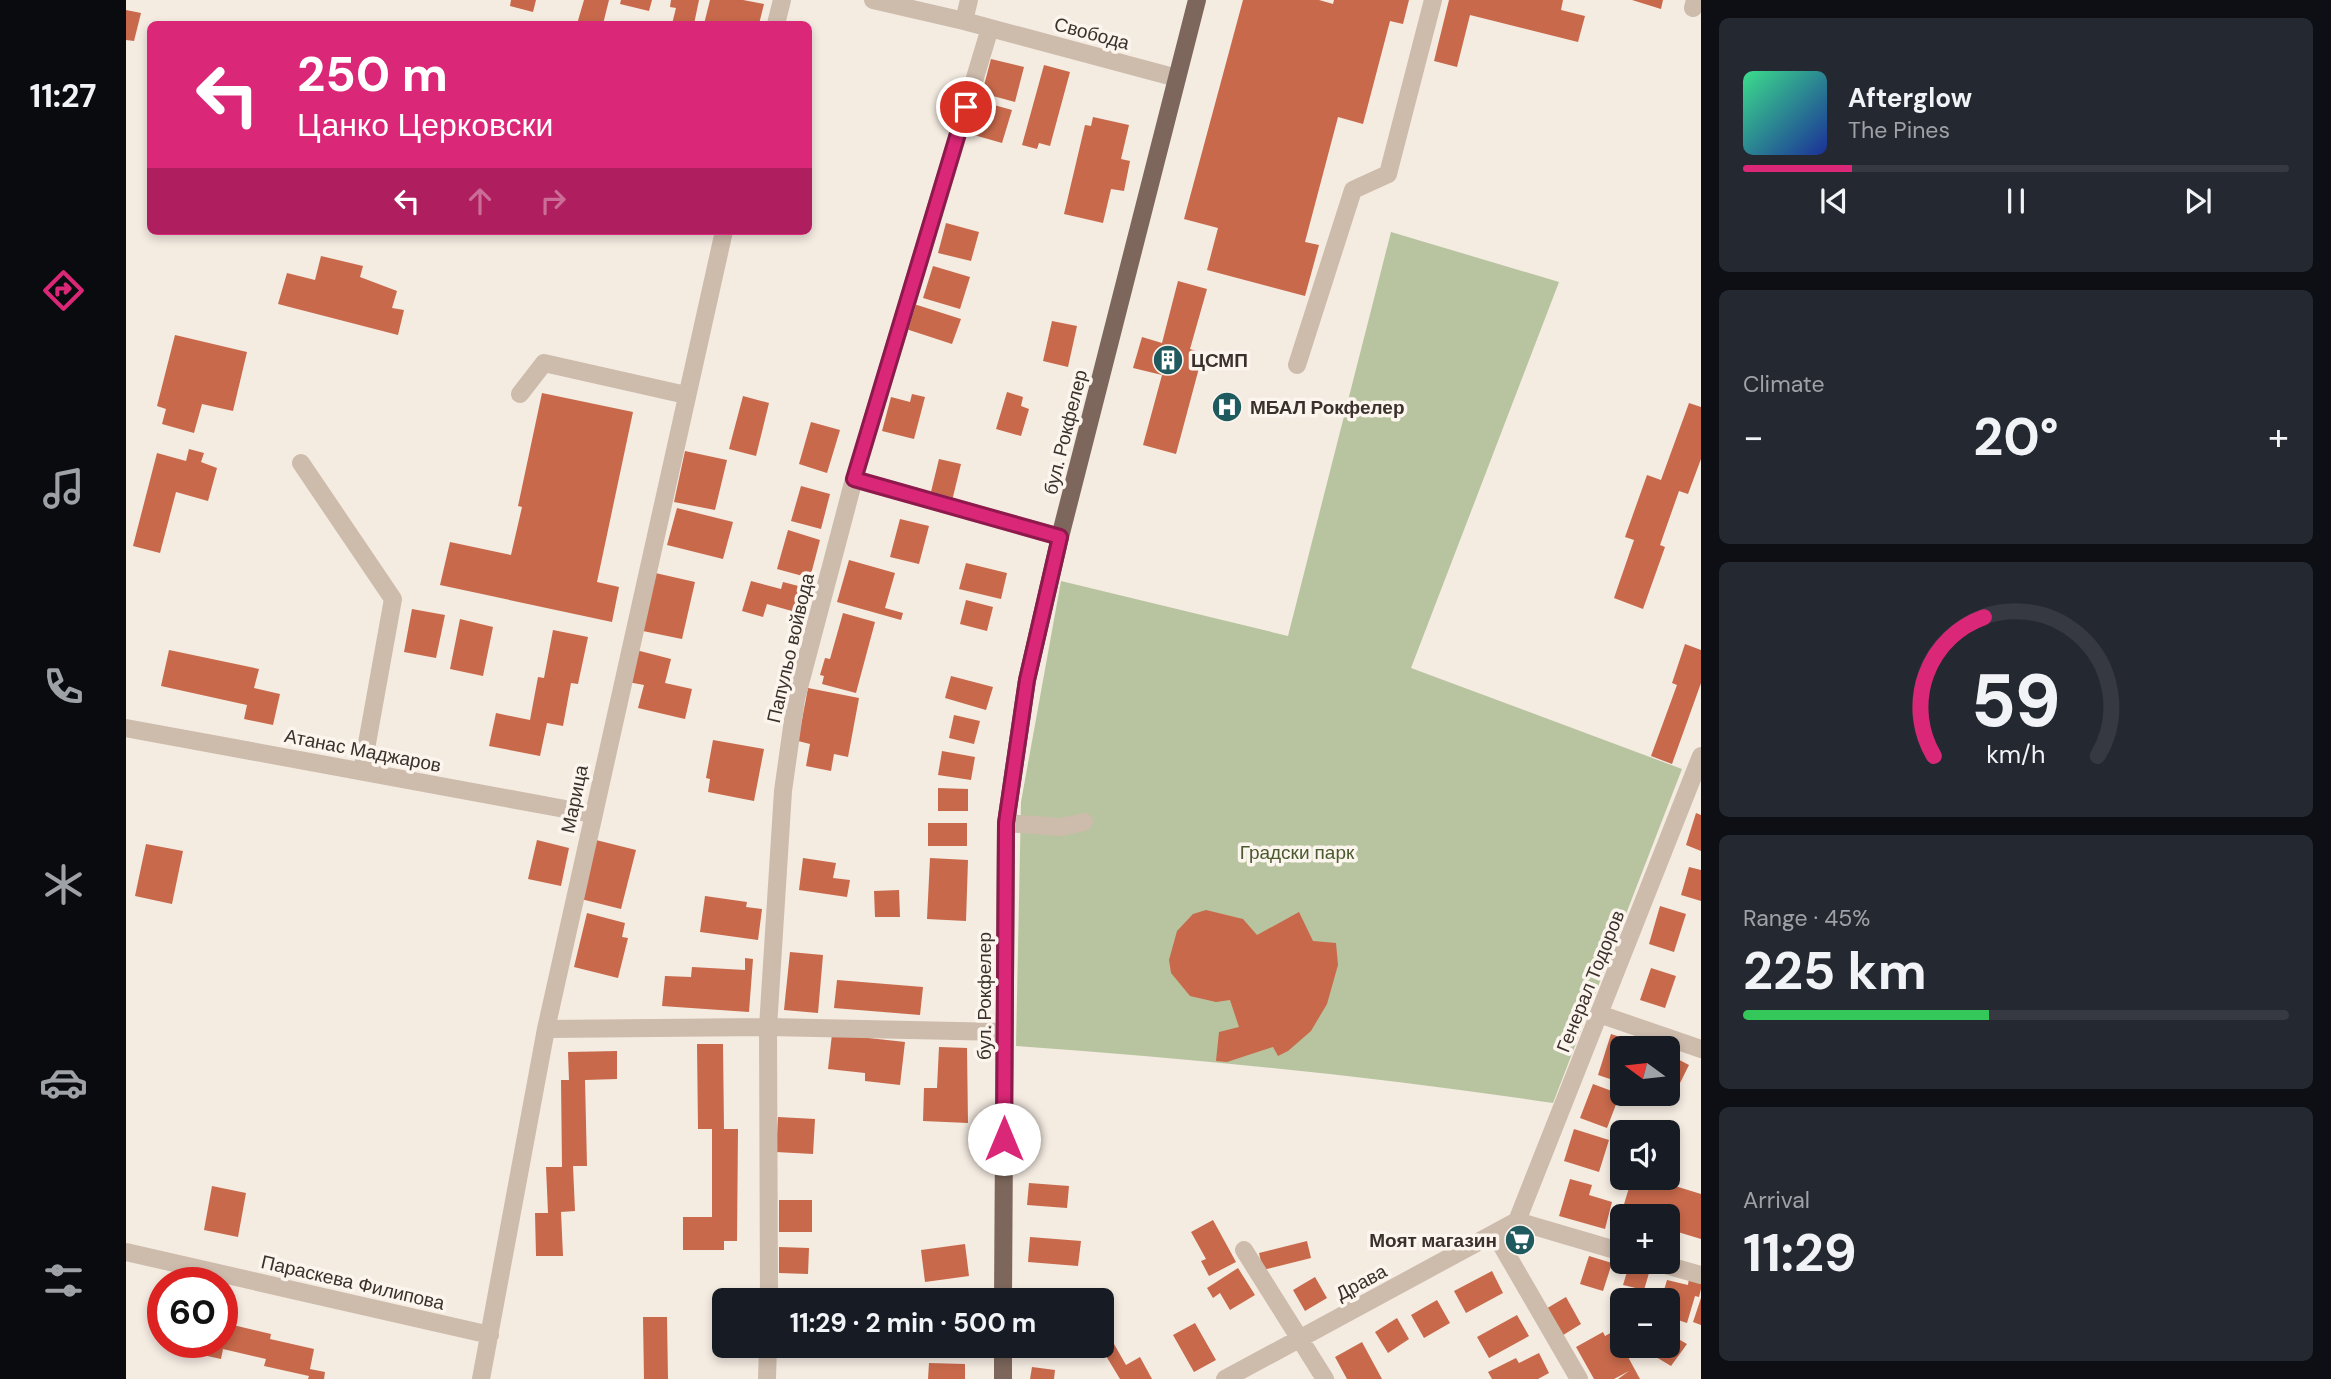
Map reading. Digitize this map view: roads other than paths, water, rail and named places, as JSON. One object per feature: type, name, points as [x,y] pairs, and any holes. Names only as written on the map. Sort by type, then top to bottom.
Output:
[{"type":"main road","name":"бул. Рокфелер","points":[[1003,1288],[1006,823],[1027,680],[1060,537],[1197,0]]},
{"type":"main road","points":[[1003,1358],[1003,1379]]},
{"type":"street","points":[[777,21],[782,0]]},
{"type":"street","name":"Свобода","points":[[873,0],[964,21],[1177,78]]},
{"type":"street","points":[[964,21],[969,0]]},
{"type":"street","points":[[1297,365],[1353,190],[1388,174],[1433,0]]},
{"type":"street","name":"Папульо войвода","points":[[769,1288],[768,1027],[783,791],[796,699],[854,479],[990,28]]},
{"type":"street","name":"Марица","points":[[481,1379],[546,1029],[723,235]]},
{"type":"street","points":[[520,394],[544,363],[686,395]]},
{"type":"street","points":[[301,463],[393,599],[362,771]]},
{"type":"street","points":[[854,479],[1060,537]]},
{"type":"street","name":"Атанас Маджаров","points":[[126,728],[592,814]]},
{"type":"street","name":"Генерал Тодоров","points":[[1517,1221],[1599,1014],[1696,783],[1701,757]]},
{"type":"street","points":[[1006,823],[1060,827],[1084,822]]},
{"type":"street","points":[[1599,1014],[1701,1049]]},
{"type":"street","points":[[546,1029],[768,1027],[1004,1032]]},
{"type":"street","points":[[1517,1221],[1610,1248]]},
{"type":"street","name":"Драва","points":[[1225,1379],[1517,1221]]},
{"type":"street","points":[[1494,1234],[1579,1379]]},
{"type":"street","points":[[1244,1250],[1302,1338],[1325,1379]]},
{"type":"street","name":"Параскева Филипова","points":[[126,1252],[490,1335]]},
{"type":"street","points":[[1680,1269],[1701,1275]]},
{"type":"street","points":[[767,1379],[768,1358]]},
{"type":"place","name":"ЦСМП","points":[[1168,360]]},
{"type":"place","name":"МБАЛ Рокфелер","points":[[1227,407]]},
{"type":"place","name":"Моят магазин","points":[[1520,1240]]},
{"type":"park label","name":"Градски парк","points":[[1297,852]]}]
